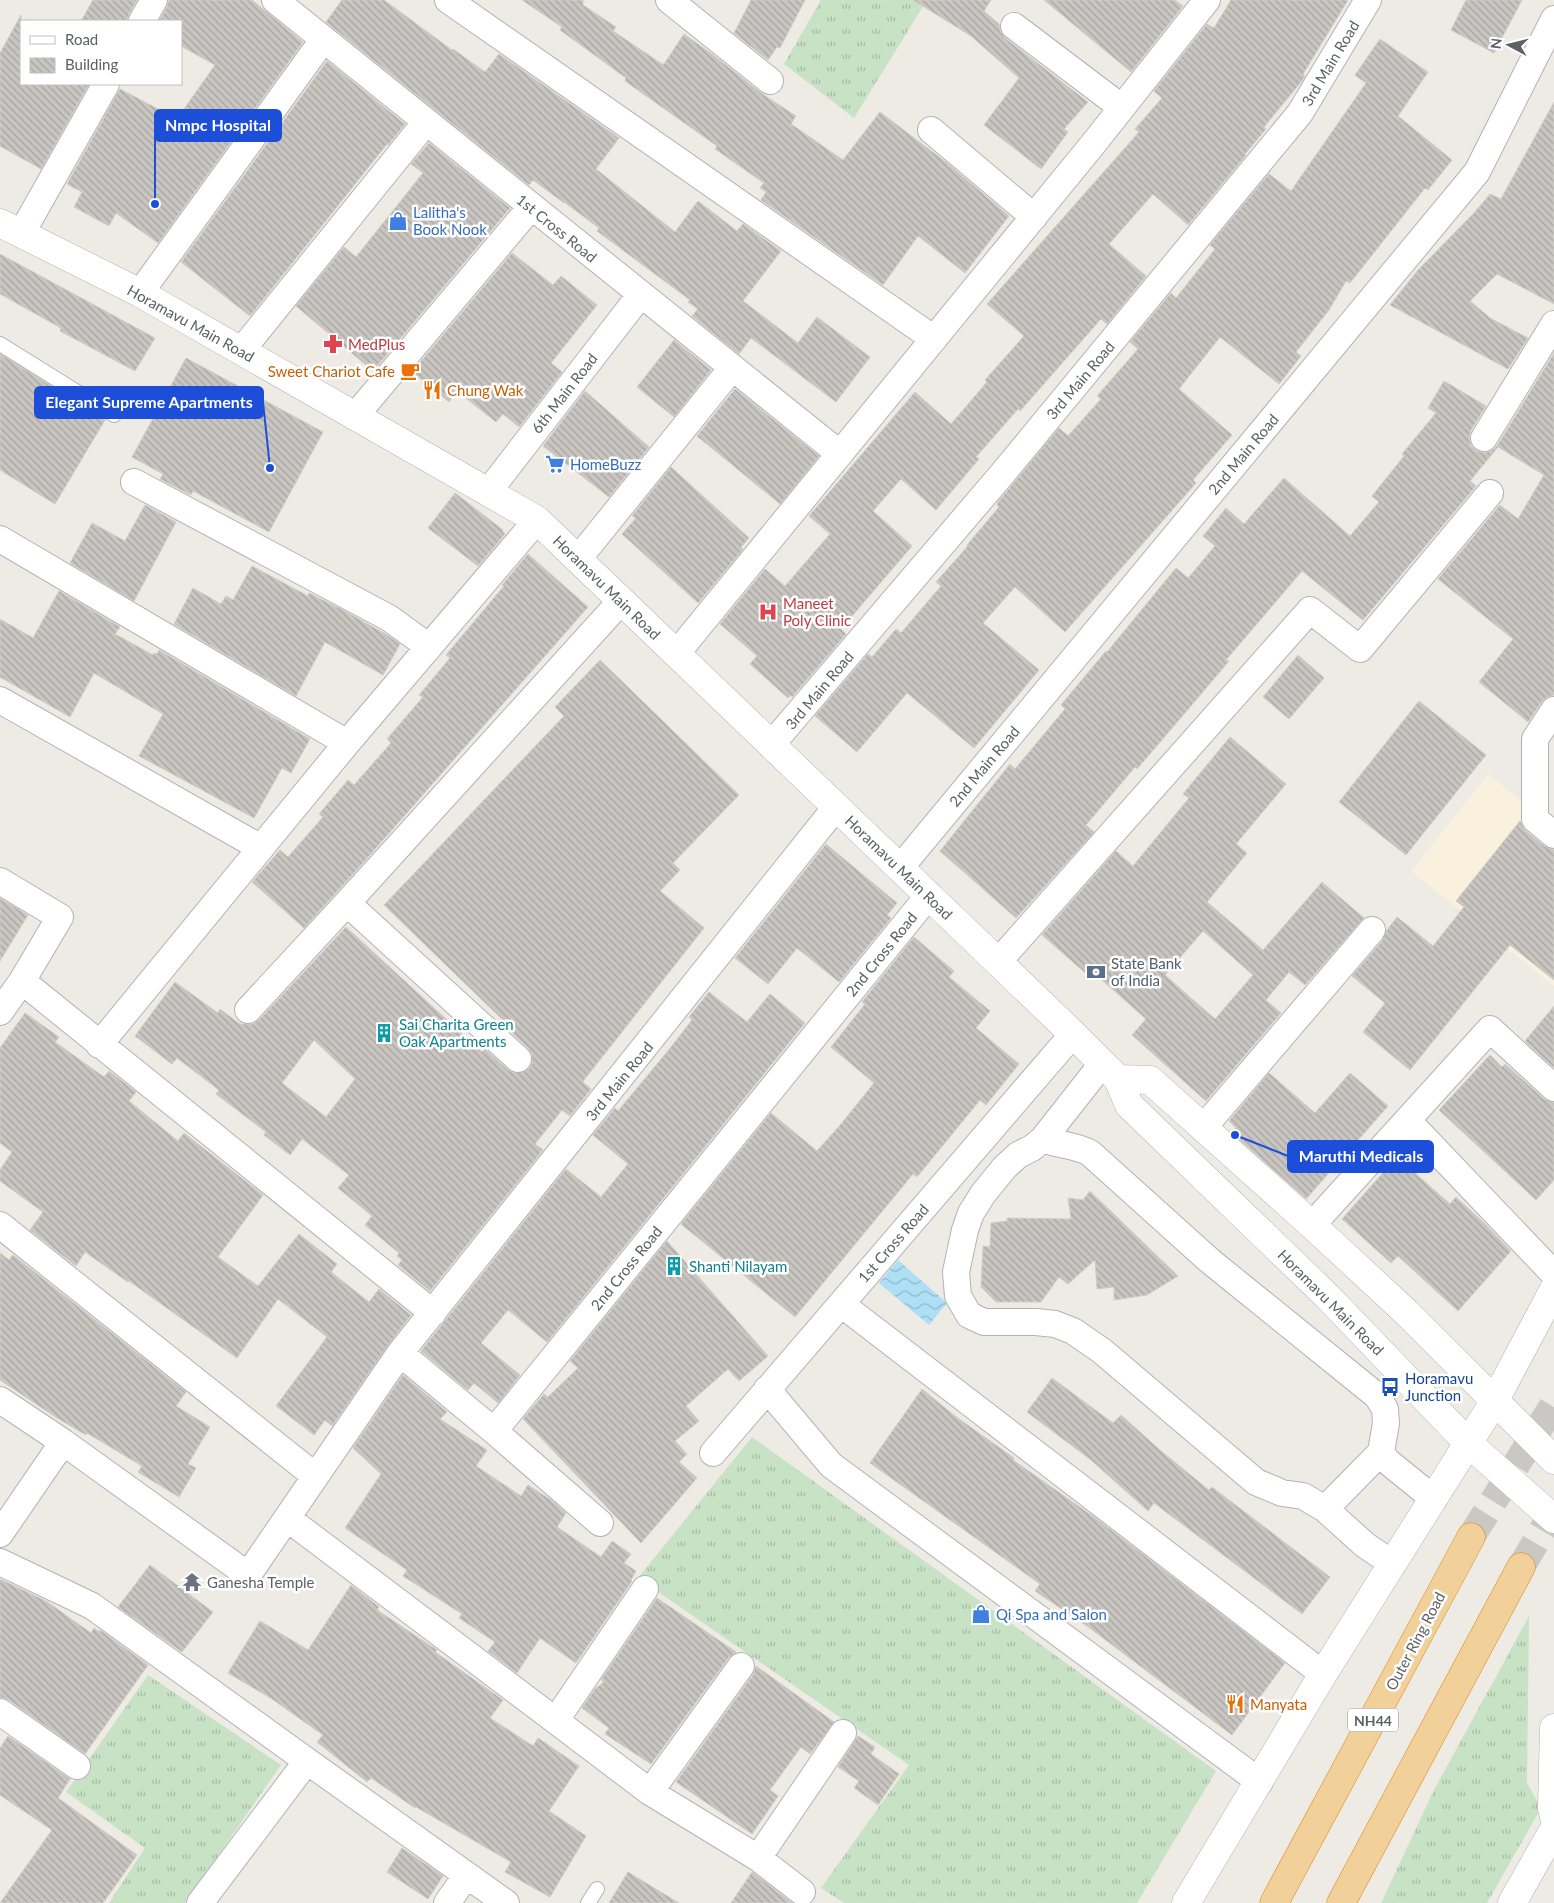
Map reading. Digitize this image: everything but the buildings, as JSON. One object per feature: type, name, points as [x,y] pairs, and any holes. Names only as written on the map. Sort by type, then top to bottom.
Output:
[{"type":"highway","name":"Outer Ring Road","points":[[1274,1903],[1471,1537]]},
{"type":"highway","points":[[1341,1903],[1521,1567]]},
{"type":"main road","name":"Horamavu Main Road","points":[[10,229],[140,293],[537,520],[1073,1034],[1110,1071],[1128,1105],[1328,1297],[1468,1443],[1554,1519]]},
{"type":"main road","points":[[1110,1071],[1150,1080],[1407,1313],[1554,1460]]},
{"type":"main road","points":[[1186,1903],[1323,1674],[1494,1402],[1554,1289]]},
{"type":"main road","points":[[1554,1728],[1552,1808],[1554,1817]]},
{"type":"main road","points":[[1513,1903],[1554,1829]]},
{"type":"street","points":[[143,20],[154,0]]},
{"type":"street","name":"1st Cross Road","points":[[275,0],[322,40],[840,454]]},
{"type":"street","points":[[448,0],[934,340]]},
{"type":"street","points":[[669,0],[770,81]]},
{"type":"street","name":"3rd Main Road","points":[[771,745],[1003,473],[1300,114],[1368,0]]},
{"type":"street","points":[[676,654],[1094,143],[1198,3]]},
{"type":"street","name":"2nd Main Road","points":[[900,868],[1477,172],[1554,19]]},
{"type":"street","points":[[1014,26],[1122,107]]},
{"type":"street","points":[[140,293],[322,40]]},
{"type":"street","points":[[10,229],[105,85]]},
{"type":"street","points":[[241,351],[426,122]]},
{"type":"street","points":[[931,130],[1034,217]]},
{"type":"street","points":[[355,416],[530,206]]},
{"type":"street","name":"6th Main Road","points":[[488,492],[641,294]]},
{"type":"street","points":[[1484,438],[1554,324]]},
{"type":"street","points":[[578,558],[732,368]]},
{"type":"street","points":[[134,482],[390,618],[429,647]]},
{"type":"street","points":[[998,962],[1310,610],[1360,649],[1490,493]]},
{"type":"street","points":[[99,1045],[347,743],[537,520]]},
{"type":"street","points":[[0,539],[347,743]]},
{"type":"street","points":[[248,1010],[621,601]]},
{"type":"street","points":[[0,700],[261,848]]},
{"type":"street","points":[[1554,710],[1535,739],[1535,819],[1554,835]]},
{"type":"street","name":"3rd Main Road","points":[[400,1353],[836,808]]},
{"type":"street","points":[[0,881],[60,917],[22,981],[0,1012]]},
{"type":"street","name":"2nd Cross Road","points":[[494,1431],[929,895]]},
{"type":"street","points":[[347,903],[518,1059]]},
{"type":"street","points":[[1203,1128],[1372,930]]},
{"type":"street","points":[[22,981],[433,1313]]},
{"type":"street","points":[[1312,1225],[1490,1029],[1554,1088]]},
{"type":"street","name":"1st Cross Road","points":[[713,1453],[1073,1034]]},
{"type":"street","points":[[1110,1071],[1042,1139],[1032,1148],[1018,1155],[1004,1168],[982,1194],[971,1213],[965,1230],[956,1272],[958,1296],[969,1315],[984,1322],[1036,1322],[1055,1324],[1073,1330],[1102,1351],[1256,1482],[1282,1493],[1304,1496],[1325,1509],[1365,1545],[1393,1564]]},
{"type":"street","points":[[1408,1121],[1554,1274]]},
{"type":"street","points":[[1042,1139],[1056,1144],[1070,1145],[1090,1153],[1210,1261],[1377,1396],[1386,1408],[1382,1452],[1387,1462],[1434,1499]]},
{"type":"street","points":[[0,1225],[315,1476]]},
{"type":"street","points":[[841,1304],[1323,1674]]},
{"type":"street","points":[[0,1400],[64,1442],[248,1575],[400,1353],[600,1523]]},
{"type":"street","points":[[767,1389],[831,1465],[1260,1782]]},
{"type":"street","points":[[0,1534],[64,1442]]},
{"type":"street","points":[[1325,1509],[1382,1452]]},
{"type":"street","points":[[287,1518],[650,1792],[758,1858],[802,1892]]},
{"type":"street","points":[[0,1562],[92,1606],[506,1903]]},
{"type":"street","points":[[556,1720],[645,1589]]},
{"type":"street","points":[[650,1792],[741,1666]]},
{"type":"street","points":[[0,1712],[78,1766]]},
{"type":"street","points":[[758,1858],[843,1733]]},
{"type":"street","points":[[200,1903],[308,1761]]},
{"type":"street","points":[[447,1903],[466,1876]]},
{"type":"lane","points":[[0,344],[114,414]]},
{"type":"lane","points":[[588,1903],[597,1889]]},
{"type":"shaded area","points":[[1488,774],[1554,828],[1554,986],[1411,871]]},
{"type":"green space","points":[[821,0],[927,0],[854,118],[784,64]]},
{"type":"green space","points":[[752,1437],[1216,1771],[1137,1903],[844,1903],[821,1888],[909,1765],[638,1578]]},
{"type":"green space","points":[[1529,1616],[1527,1783],[1541,1808],[1487,1903],[1381,1903],[1434,1790]]},
{"type":"green space","points":[[148,1675],[281,1765],[185,1903],[109,1903],[145,1848],[66,1792]]},
{"type":"water","points":[[898,1260],[947,1303],[929,1325],[879,1283]]},
{"type":"tunnel","points":[[1471,1537],[1554,1404]]},
{"type":"tunnel","points":[[1521,1567],[1554,1511]]},
{"type":"place","name":"Nmpc Hospital","points":[[155,204]]},
{"type":"place","name":"Lalitha's Book Nook","points":[[398,221]]},
{"type":"place","name":"MedPlus","points":[[333,344]]},
{"type":"place","name":"Sweet Chariot Cafe","points":[[410,371]]},
{"type":"place","name":"Chung Wak","points":[[432,390]]},
{"type":"place","name":"HomeBuzz","points":[[555,464]]},
{"type":"place","name":"Elegant Supreme Apartments","points":[[270,468]]},
{"type":"place","name":"Maneet Poly Clinic","points":[[768,612]]},
{"type":"place","name":"State Bank of India","points":[[1096,972]]},
{"type":"place","name":"Sai Charita Green Oak Apartments","points":[[384,1033]]},
{"type":"place","name":"Maruthi Medicals","points":[[1235,1135]]},
{"type":"place","name":"Shanti Nilayam","points":[[674,1266]]},
{"type":"place","name":"Horamavu Junction","points":[[1390,1387]]},
{"type":"place","name":"Ganesha Temple","points":[[192,1582]]},
{"type":"place","name":"Qi Spa and Salon","points":[[981,1614]]},
{"type":"place","name":"Manyata","points":[[1235,1704]]}]
